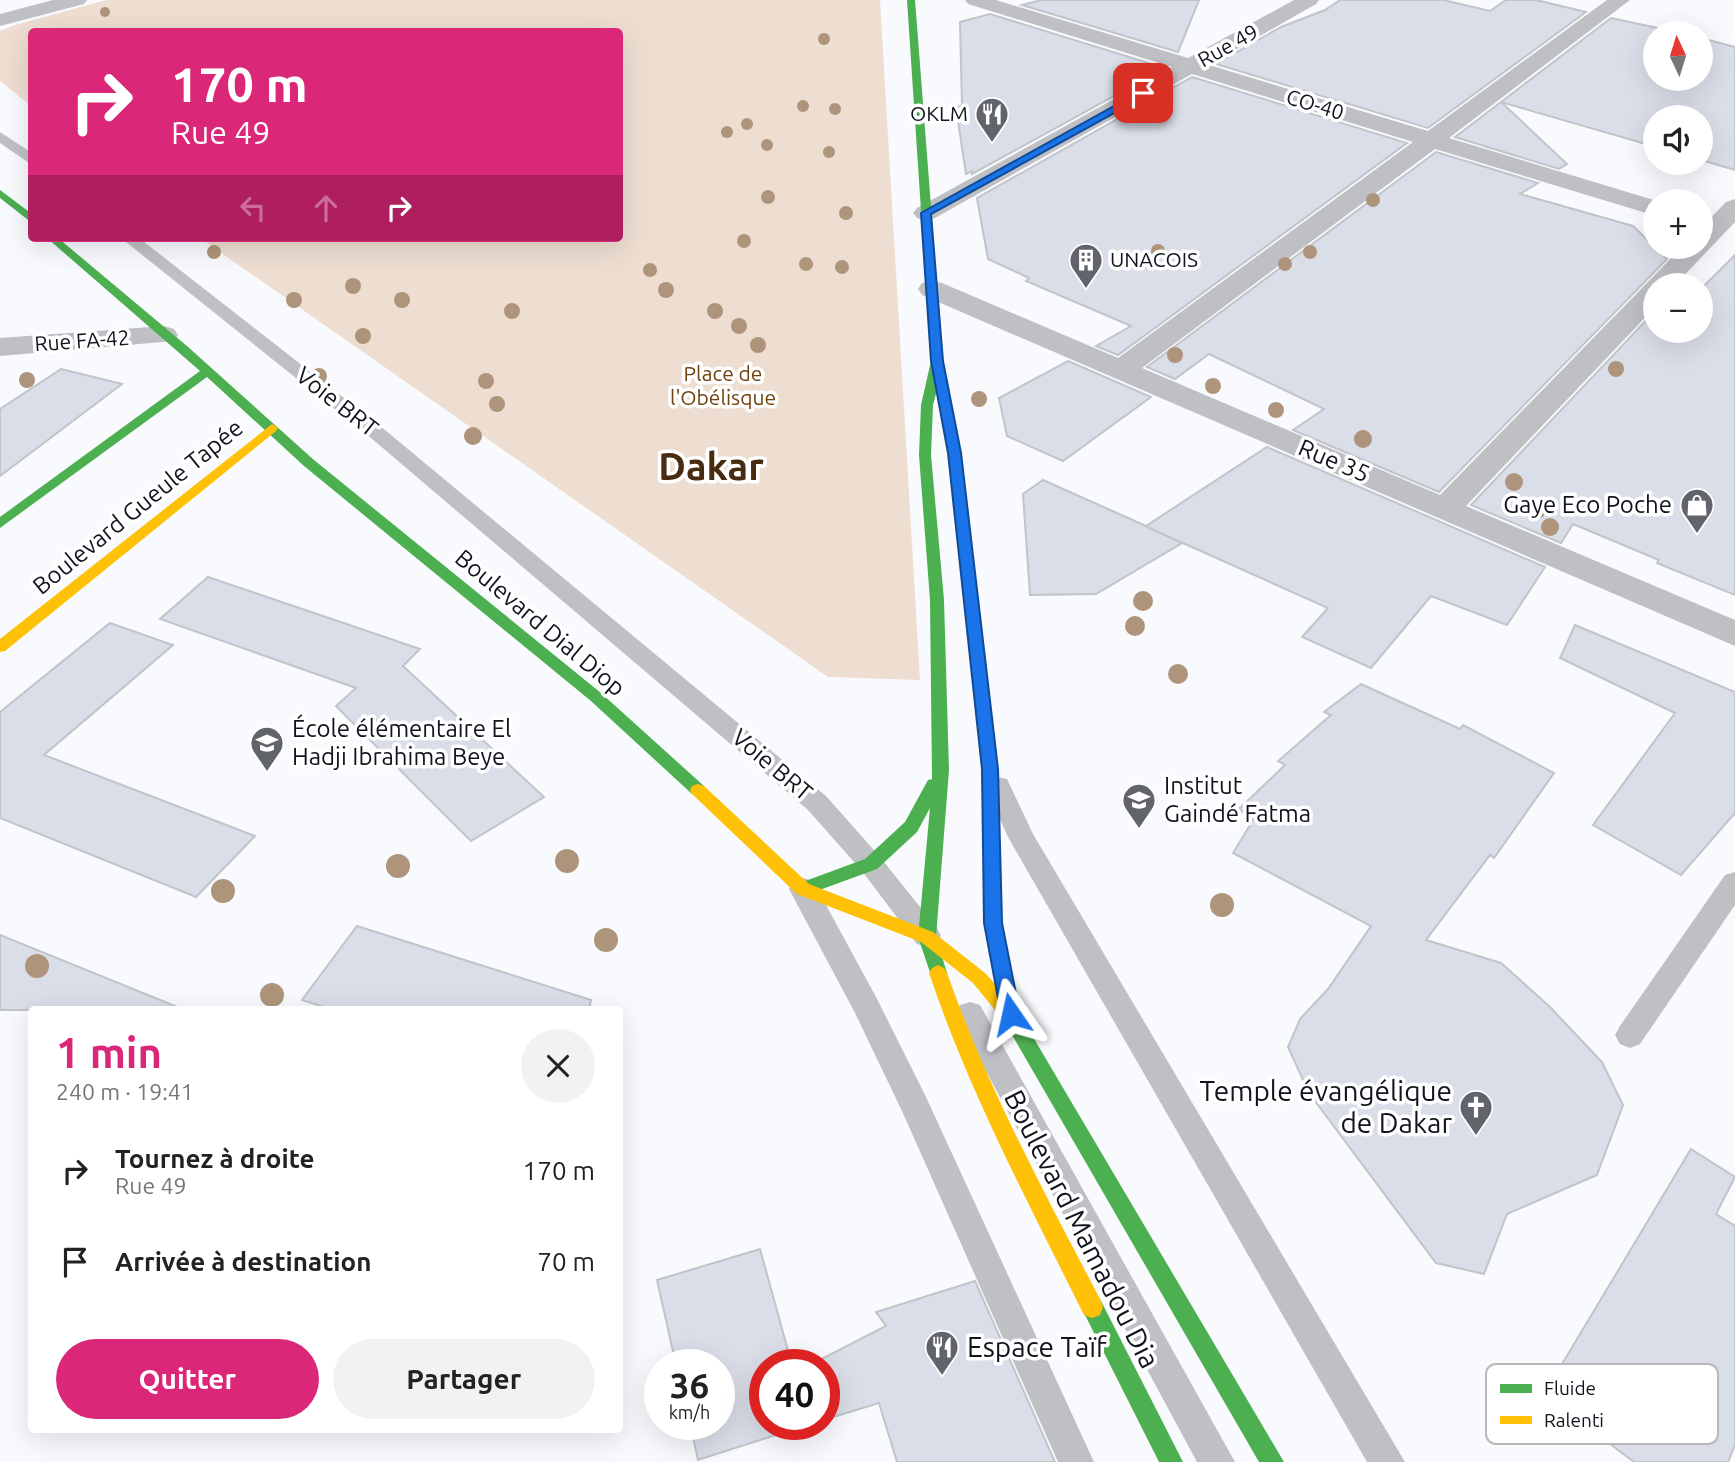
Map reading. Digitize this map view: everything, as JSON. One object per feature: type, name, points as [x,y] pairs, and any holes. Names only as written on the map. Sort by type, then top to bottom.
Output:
[{"type":"street","points":[[0,2],[7,0]]},
{"type":"street","points":[[0,20],[77,0]]},
{"type":"street","points":[[911,0],[937,361],[955,453],[990,769],[993,923],[1011,1014]]},
{"type":"street","name":"CO-40","points":[[975,0],[1643,205]]},
{"type":"street","name":"Rue 49","points":[[926,213],[1309,0]]},
{"type":"street","points":[[1121,370],[1620,0]]},
{"type":"street","points":[[0,193],[28,217]]},
{"type":"street","points":[[1713,232],[1735,207]]},
{"type":"street","name":"Boulevard Dial Diop","points":[[57,242],[309,463],[596,697],[749,836],[803,889],[927,937],[979,978],[1011,1014]]},
{"type":"street","points":[[1672,273],[1686,259]]},
{"type":"street","name":"Rue 35","points":[[932,289],[1735,634]]},
{"type":"street","points":[[1444,509],[1643,303]]},
{"type":"street","name":"Rue FA-42","points":[[0,347],[164,335]]},
{"type":"street","points":[[927,937],[941,770],[937,600],[925,455],[927,405],[937,361]]},
{"type":"street","points":[[0,524],[207,372]]},
{"type":"street","name":"Boulevard Gueule Tapée","points":[[0,647],[272,428]]},
{"type":"street","points":[[803,889],[871,864],[911,827],[941,770]]},
{"type":"street","name":"Boulevard Mamadou Dia","points":[[927,937],[950,1011],[982,1090],[1171,1462]]},
{"type":"street","name":"Boulevard Mamadou Dia","points":[[1011,1014],[1052,1090],[1272,1462]]},
{"type":"lane","points":[[0,136],[28,158]]},
{"type":"lane","name":"Voie BRT","points":[[134,242],[378,435],[817,803],[871,864],[927,937],[1217,1462]]},
{"type":"lane","points":[[990,769],[1021,837],[1387,1462]]},
{"type":"lane","points":[[1630,1035],[1735,883]]},
{"type":"lane","points":[[803,889],[866,1006],[909,1095],[1076,1462]]},
{"type":"green space","name":"Place de l'Obélisque","points":[[106,0],[880,0],[920,680],[828,677],[206,242],[623,242],[623,28],[28,28],[28,104],[0,81],[0,31]]},
{"type":"building","points":[[1041,0],[1199,0],[1178,52],[1022,5]]},
{"type":"building","points":[[1340,0],[1443,0],[1490,11],[1506,0],[1536,0],[1586,12],[1428,128],[1216,64],[1281,27],[1325,10]]},
{"type":"building","points":[[990,14],[1165,68],[972,174],[972,171],[966,174],[956,108],[962,105],[960,22]]},
{"type":"building","points":[[1611,18],[1643,25],[1643,91],[1713,91],[1713,41],[1735,47],[1735,170],[1713,164],[1713,105],[1643,105],[1643,143],[1501,102]]},
{"type":"building","points":[[1192,77],[1407,143],[1118,355],[1096,346],[1131,326],[1026,281],[1029,278],[988,259],[977,198]]},
{"type":"building","points":[[1501,102],[1567,164],[1559,169],[1455,137]]},
{"type":"building","points":[[1436,152],[1538,183],[1520,194],[1633,226],[1643,236],[1643,259],[1667,259],[1653,273],[1643,273],[1643,284],[1439,492],[1293,430],[1324,409],[1209,354],[1175,379],[1147,367]]},
{"type":"building","points":[[1735,255],[1735,595],[1573,524],[1561,543],[1471,505],[1643,324],[1643,343],[1713,343],[1713,277]]},
{"type":"building","points":[[1068,361],[1151,397],[1063,461],[1007,436],[999,398]]},
{"type":"building","points":[[61,369],[122,384],[0,476],[0,409]]},
{"type":"building","points":[[1267,447],[1545,567],[1507,625],[1431,596],[1371,668],[1302,637],[1328,608],[1147,527],[1182,543],[1096,594],[1030,595],[1023,494],[1043,480],[1146,526]]},
{"type":"building","points":[[208,577],[420,649],[403,666],[544,797],[471,841],[336,706],[356,688],[160,619]]},
{"type":"building","points":[[110,623],[173,645],[44,755],[255,836],[196,897],[0,818],[0,712]]},
{"type":"building","points":[[1575,625],[1735,692],[1735,813],[1681,875],[1593,825],[1675,713],[1560,658]]},
{"type":"building","points":[[1361,684],[1460,729],[1463,725],[1554,773],[1494,858],[1490,855],[1426,940],[1501,963],[1550,1007],[1602,1062],[1623,1105],[1597,1175],[1507,1214],[1484,1274],[1436,1263],[1309,1093],[1288,1047],[1300,1019],[1328,989],[1371,926],[1233,853],[1253,820],[1239,809],[1285,765],[1278,761],[1331,715],[1324,712]]},
{"type":"building","points":[[357,926],[591,1000],[590,1006],[321,1006],[302,1000]]},
{"type":"building","points":[[0,935],[175,1006],[28,1006],[28,1010],[0,1010]]},
{"type":"building","points":[[1691,1149],[1735,1177],[1716,1214],[1735,1226],[1735,1445],[1728,1462],[1634,1462],[1610,1444],[1718,1444],[1718,1364],[1562,1364]]},
{"type":"building","points":[[760,1249],[788,1349],[749,1349],[749,1440],[760,1440],[698,1460],[694,1440],[735,1440],[735,1349],[672,1349],[657,1280]]},
{"type":"building","points":[[975,1281],[1055,1462],[897,1462],[879,1403],[840,1415],[840,1350],[886,1326],[876,1312]]},
{"type":"traffic: fast","points":[[911,0],[937,361],[955,453],[990,769],[993,923],[1011,1014]]},
{"type":"traffic: fast","points":[[0,193],[28,217]]},
{"type":"traffic: fast","points":[[57,242],[183,349],[309,463],[596,697],[698,790]]},
{"type":"traffic: fast","points":[[937,361],[927,405],[925,455],[937,600],[941,770],[927,937],[938,973]]},
{"type":"traffic: fast","points":[[0,524],[207,372]]},
{"type":"traffic: fast","points":[[803,889],[871,864],[911,827],[934,784]]},
{"type":"traffic: fast","points":[[1006,1009],[1272,1462]]},
{"type":"traffic: fast","points":[[1092,1307],[1171,1462]]},
{"type":"traffic: slow","points":[[0,647],[272,428]]},
{"type":"traffic: slow","points":[[698,790],[803,889],[927,937],[979,978],[1006,1009]]},
{"type":"traffic: slow","points":[[938,973],[988,1101],[1092,1307]]},
{"type":"place","name":"OKLM","points":[[992,144]]},
{"type":"place","name":"UNACOIS","points":[[1086,290]]},
{"type":"place","name":"Gaye Eco Poche","points":[[1697,535]]},
{"type":"place","name":"École élémentaire El Hadji Ibrahima Beye","points":[[267,773]]},
{"type":"place","name":"Institut Gaindé Fatma","points":[[1139,830]]},
{"type":"place","name":"Temple évangélique de Dakar","points":[[1476,1137]]},
{"type":"place","name":"Espace Taïf","points":[[942,1377]]},
{"type":"district","name":"Dakar","points":[[711,467]]},
{"type":"route","points":[[1011,1014],[993,923],[990,769],[955,453],[937,361],[926,213],[1143,93]]}]
